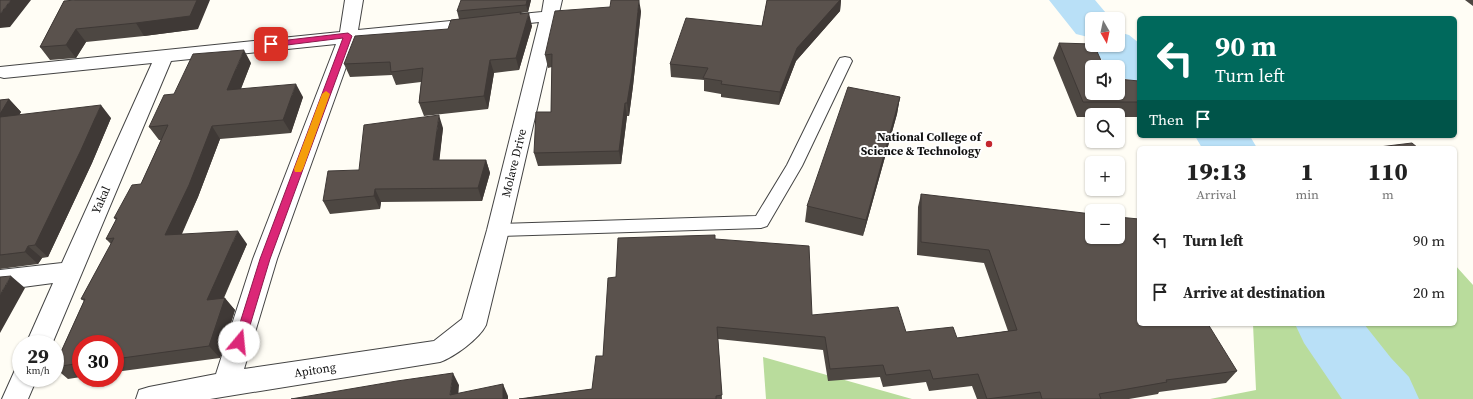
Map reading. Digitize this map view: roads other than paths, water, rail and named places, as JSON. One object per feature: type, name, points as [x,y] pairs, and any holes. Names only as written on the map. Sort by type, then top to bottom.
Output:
[{"type":"street","points":[[226,384],[265,259],[348,36],[354,0]]},
{"type":"street","points":[[4,72],[164,57],[348,36],[552,8]]},
{"type":"street","name":"Molave Drive","points":[[473,325],[498,230],[552,8]]},
{"type":"street","name":"Yakal","points":[[43,335],[164,57]]},
{"type":"street","points":[[0,280],[70,272]]},
{"type":"street","name":"Apitong","points":[[149,399],[226,384],[440,350],[473,325]]},
{"type":"street","points":[[15,399],[20,387]]},
{"type":"lane","points":[[498,230],[761,222],[794,166],[845,61]]},
{"type":"waterway","points":[[1071,0],[1085,16]]},
{"type":"waterway","points":[[1121,52],[1137,65]]},
{"type":"waterway","points":[[1223,138],[1229,146]]},
{"type":"waterway","points":[[1328,326],[1367,379],[1385,399]]},
{"type":"place","name":"National College of Science & Technology","points":[[989,144]]}]
